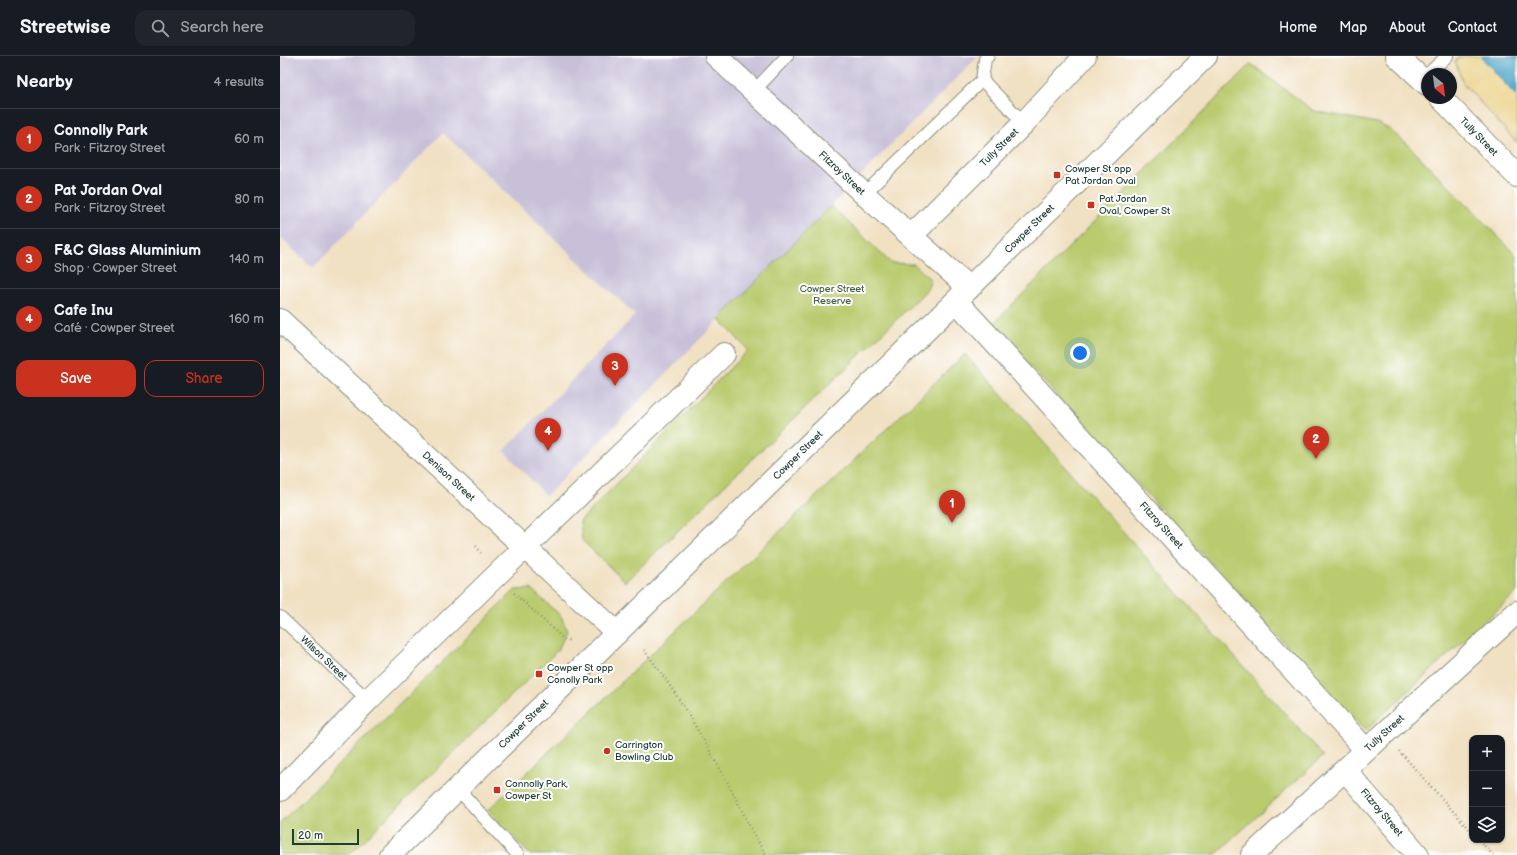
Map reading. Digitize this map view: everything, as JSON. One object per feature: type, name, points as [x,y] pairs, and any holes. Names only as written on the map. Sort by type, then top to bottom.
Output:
[{"type":"street","name":"Fitzroy Street","points":[[716,56],[864,194],[912,236],[962,295],[983,330],[1366,750]]},
{"type":"street","name":"Tully Street","points":[[912,236],[1024,122],[1084,56]]},
{"type":"street","name":"Cowper Street","points":[[390,855],[1206,56]]},
{"type":"street","points":[[1406,58],[1421,73]]},
{"type":"street","name":"Tully Street","points":[[1446,104],[1517,176]]},
{"type":"street","name":"Denison Street","points":[[280,320],[617,633]]},
{"type":"street","points":[[280,790],[368,700],[724,354]]},
{"type":"street","name":"Tully Street","points":[[1252,855],[1517,612]]},
{"type":"street","name":"Fitzroy Street","points":[[1345,770],[1418,855]]},
{"type":"lane","points":[[754,91],[788,56]]},
{"type":"lane","points":[[864,194],[982,80],[985,59],[988,56]]},
{"type":"lane","points":[[1436,68],[1447,56]]},
{"type":"lane","points":[[982,80],[1024,122]]},
{"type":"lane","name":"Wilson Street","points":[[280,617],[368,700]]},
{"type":"lane","points":[[458,789],[518,855]]},
{"type":"path","points":[[476,546],[481,553]]},
{"type":"path","points":[[514,593],[565,640],[570,640]]},
{"type":"path","points":[[644,650],[683,705],[730,788],[753,834],[766,855]]},
{"type":"path","points":[[1395,746],[1469,829]]},
{"type":"path","points":[[1482,843],[1493,855]]},
{"type":"shaded area","points":[[280,56],[978,56],[546,496],[504,451],[635,315],[443,133],[313,268],[280,237]]},
{"type":"green space","points":[[1251,64],[1314,111],[1377,123],[1389,129],[1409,146],[1517,256],[1517,592],[1365,731],[992,325]]},
{"type":"green space","name":"Cowper Street Reserve","points":[[831,206],[891,263],[914,264],[931,280],[927,290],[625,582],[582,540],[580,521],[748,350],[719,319]]},
{"type":"green space","points":[[965,354],[1323,756],[1215,855],[530,855],[488,810]]},
{"type":"green space","points":[[531,589],[561,616],[567,631],[558,650],[349,855],[280,855],[280,823],[515,590]]},
{"type":"sand","points":[[1461,56],[1482,56],[1517,97],[1517,143],[1463,83],[1455,61]]},
{"type":"water","points":[[1482,56],[1517,56],[1517,97],[1483,59]]},
{"type":"place","name":"Cowper St opp Pat Jordan Oval","points":[[1057,175]]},
{"type":"place","name":"Pat Jordan Oval, Cowper St","points":[[1091,205]]},
{"type":"place","name":"F&C Glass Aluminium","points":[[615,386]]},
{"type":"place","name":"Cafe Inu","points":[[548,451]]},
{"type":"place","name":"Pat Jordan Oval","points":[[1316,459]]},
{"type":"place","name":"Connolly Park","points":[[952,523]]},
{"type":"place","name":"Cowper St opp Conolly Park","points":[[539,674]]},
{"type":"place","name":"Carrington Bowling Club","points":[[607,751]]},
{"type":"place","name":"Connolly Park, Cowper St","points":[[497,790]]}]
